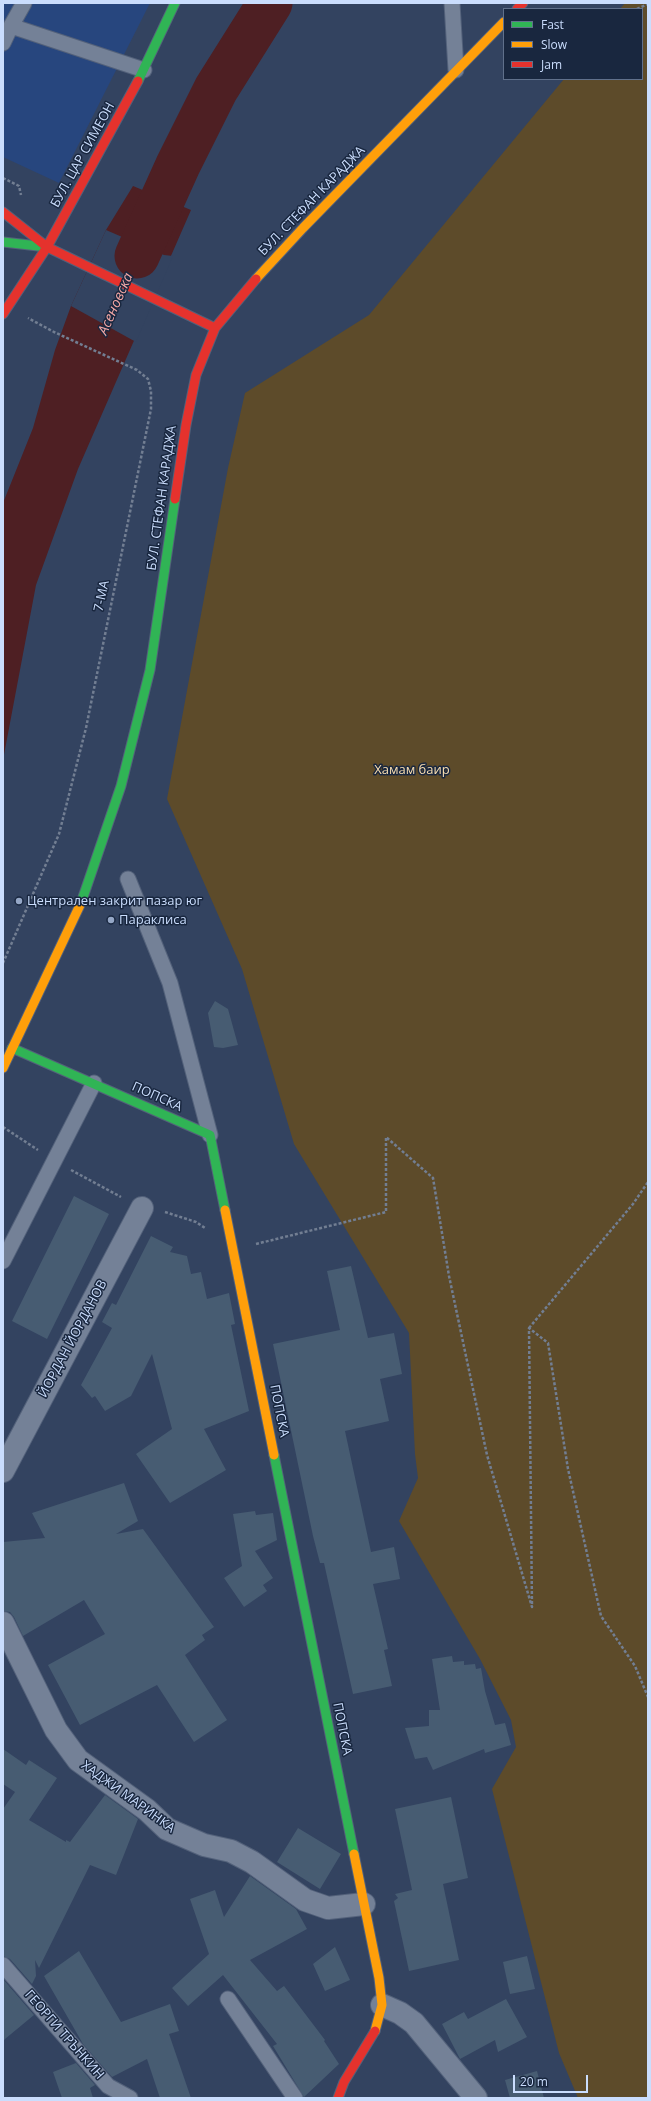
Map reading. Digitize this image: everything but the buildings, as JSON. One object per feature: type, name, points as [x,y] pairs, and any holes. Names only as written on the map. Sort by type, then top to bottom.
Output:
[{"type":"main road","name":"БУЛ. ЦАР СИМЕОН","points":[[5,310],[47,247],[144,70],[175,3]]},
{"type":"main road","name":"БУЛ. СТЕФАН КАРАДЖА","points":[[3,1068],[80,905],[121,786],[150,670],[186,425],[196,374],[215,328],[235,302],[303,228],[503,23]]},
{"type":"main road","points":[[3,212],[47,247],[215,328]]},
{"type":"main road","points":[[3,242],[47,247]]},
{"type":"main road","name":"ПОПСКА","points":[[12,1048],[210,1135],[364,1904],[382,2005]]},
{"type":"main road","points":[[338,2098],[344,2082],[376,2028],[382,2005]]},
{"type":"street","name":"ЙОРДАН ЙОРДАНОВ","points":[[3,1470],[142,1208]]},
{"type":"street","name":"ХАДЖИ МАРИНКА","points":[[3,1623],[56,1730],[78,1760],[147,1810],[167,1829],[204,1845],[231,1851],[252,1862],[305,1900],[328,1908],[364,1904]]},
{"type":"street","points":[[382,2005],[400,2013],[414,2023],[476,2098]]},
{"type":"lane","points":[[3,43],[24,3]]},
{"type":"lane","points":[[452,3],[456,70]]},
{"type":"lane","points":[[12,26],[144,70]]},
{"type":"lane","points":[[128,879],[170,983],[210,1135]]},
{"type":"lane","points":[[3,1261],[94,1083]]},
{"type":"lane","name":"ГЕОРГИ ТРЪНКИН","points":[[3,1964],[108,2086],[130,2098]]},
{"type":"lane","points":[[228,1999],[295,2098]]},
{"type":"path","points":[[3,178],[19,186],[21,198]]},
{"type":"path","name":"7-МА","points":[[3,963],[59,834],[86,728],[151,409],[151,391],[148,379],[137,370],[5,310]]},
{"type":"path","points":[[142,1208],[177,1214],[196,1222],[234,1250],[386,1212],[386,1137],[433,1178],[449,1276],[487,1455],[532,1607],[529,1328],[633,1204],[648,1182]]},
{"type":"path","points":[[529,1328],[548,1343],[568,1469],[601,1616],[635,1666],[648,1697]]},
{"type":"shaded area","points":[[3,3],[150,3],[59,183],[3,157]]},
{"type":"green space","name":"Хамам баир","points":[[625,3],[648,3],[648,2098],[578,2098],[559,2053],[492,1789],[516,1747],[511,1720],[480,1659],[399,1521],[418,1478],[415,1454],[409,1333],[294,1144],[242,969],[167,799],[228,468],[245,393],[369,315],[563,80],[643,80],[643,8],[621,8]]},
{"type":"water","points":[[133,186],[191,210],[78,469],[36,585],[3,760],[3,503],[33,428],[55,350],[71,306],[106,230]]},
{"type":"pier","points":[[106,230],[164,255],[173,256],[136,342],[71,306]]},
{"type":"waterway","name":"Асеновска","points":[[137,256],[178,165],[216,89],[270,3]]},
{"type":"traffic: fast","points":[[138,81],[175,3]]},
{"type":"traffic: fast","points":[[3,242],[47,247]]},
{"type":"traffic: fast","points":[[81,903],[121,786],[150,670],[175,499]]},
{"type":"traffic: fast","points":[[12,1048],[210,1135],[225,1210]]},
{"type":"traffic: fast","points":[[274,1455],[354,1854]]},
{"type":"traffic: slow","points":[[256,279],[303,228],[503,23]]},
{"type":"traffic: slow","points":[[3,1068],[81,903]]},
{"type":"traffic: slow","points":[[225,1210],[274,1455]]},
{"type":"traffic: slow","points":[[354,1854],[379,1978],[382,2005],[375,2031]]},
{"type":"traffic: jam","points":[[518,8],[523,3]]},
{"type":"traffic: jam","points":[[3,314],[47,247],[138,81]]},
{"type":"traffic: jam","points":[[3,212],[47,247],[215,328]]},
{"type":"traffic: jam","points":[[175,499],[186,425],[196,375],[215,328],[256,279]]},
{"type":"traffic: jam","points":[[338,2098],[344,2082],[375,2031]]},
{"type":"place","name":"Централен закрит пазар юг","points":[[19,901]]},
{"type":"place","name":"Параклиса","points":[[111,920]]}]
